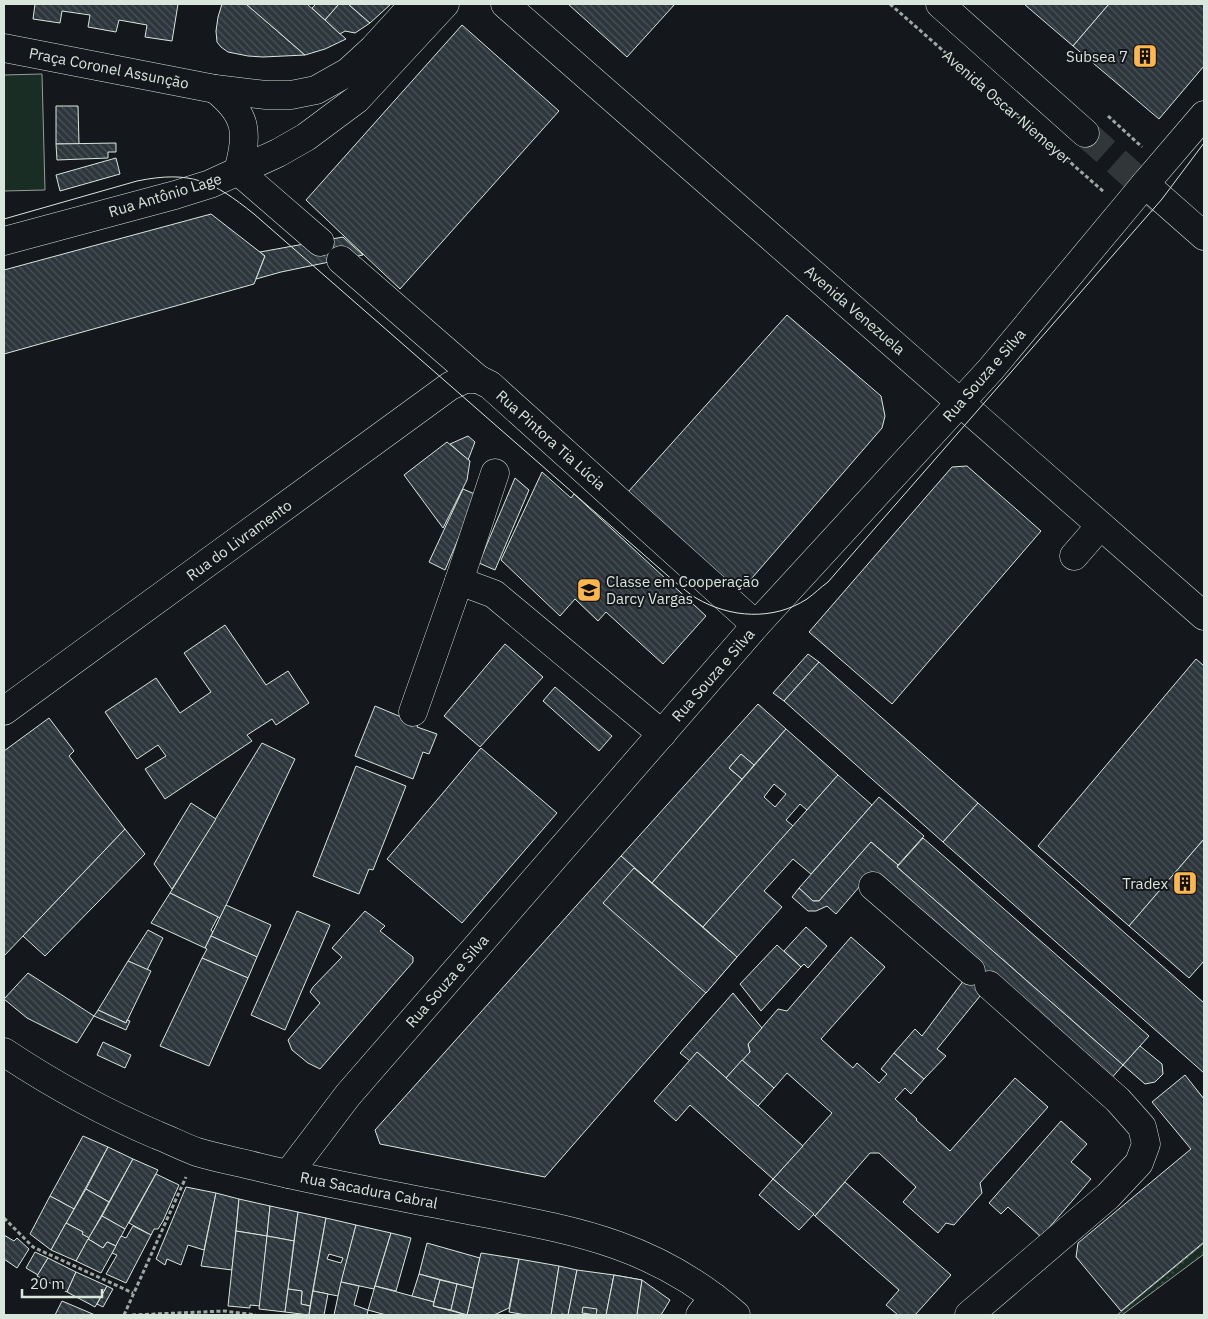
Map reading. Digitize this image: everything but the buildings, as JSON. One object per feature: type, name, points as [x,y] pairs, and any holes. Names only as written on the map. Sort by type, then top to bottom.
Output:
[{"type":"street","points":[[215,89],[277,96],[297,94],[322,87],[348,72],[373,49],[414,4]]},
{"type":"street","name":"Rua Antônio Lage","points":[[4,241],[210,184],[278,153],[306,137],[357,99],[445,4]]},
{"type":"street","name":"Avenida Venezuela","points":[[506,4],[1204,616]]},
{"type":"street","name":"Avenida Oscar Niemeyer","points":[[940,4],[1085,133]]},
{"type":"street","name":"Praça Coronel Assunção","points":[[4,48],[215,89]]},
{"type":"street","points":[[215,89],[234,105],[240,115],[244,130],[244,143],[238,171],[320,242]]},
{"type":"street","name":"Rua Souza e Silva","points":[[288,1174],[348,1095],[756,625],[1002,357],[1204,115]]},
{"type":"street","points":[[1145,184],[1204,236]]},
{"type":"street","name":"Rua Pintora Tia Lúcia","points":[[341,260],[478,379],[490,385],[756,625]]},
{"type":"street","name":"Rua do Livramento","points":[[4,712],[450,386],[465,379],[478,379]]},
{"type":"street","points":[[413,712],[495,473]]},
{"type":"street","points":[[1074,556],[1100,526]]},
{"type":"street","points":[[459,581],[494,594],[662,734]]},
{"type":"street","points":[[873,886],[1118,1100],[1142,1127],[1146,1144],[1139,1163],[1108,1196],[969,1315]]},
{"type":"street","name":"Rua Sacadura Cabral","points":[[4,1052],[64,1089],[138,1127],[196,1152],[288,1174],[556,1227],[604,1240],[638,1252],[681,1274],[707,1306],[736,1315]]},
{"type":"path","name":"Avenida Oscar Niemeyer","points":[[890,4],[1124,209]]},
{"type":"path","points":[[124,1315],[180,1194]]},
{"type":"path","points":[[4,1218],[33,1247],[133,1293]]},
{"type":"path","points":[[132,1315],[224,1311],[256,1315]]},
{"type":"green space","points":[[42,74],[45,190],[4,191],[4,75]]},
{"type":"green space","points":[[1204,1243],[1204,1254],[1122,1315],[1117,1315]]},
{"type":"tunnel","points":[[1085,133],[1162,202]]},
{"type":"tram line","points":[[4,219],[137,181],[172,177],[187,178],[213,186],[226,193],[254,214],[675,582],[696,598],[723,610],[737,613],[766,614],[794,606],[807,599],[828,582],[1162,199],[1204,143]]},
{"type":"place","name":"Subsea 7","points":[[1145,56]]},
{"type":"place","name":"Classe em Cooperação Darcy Vargas","points":[[589,590]]},
{"type":"place","name":"Tradex","points":[[1185,883]]}]
